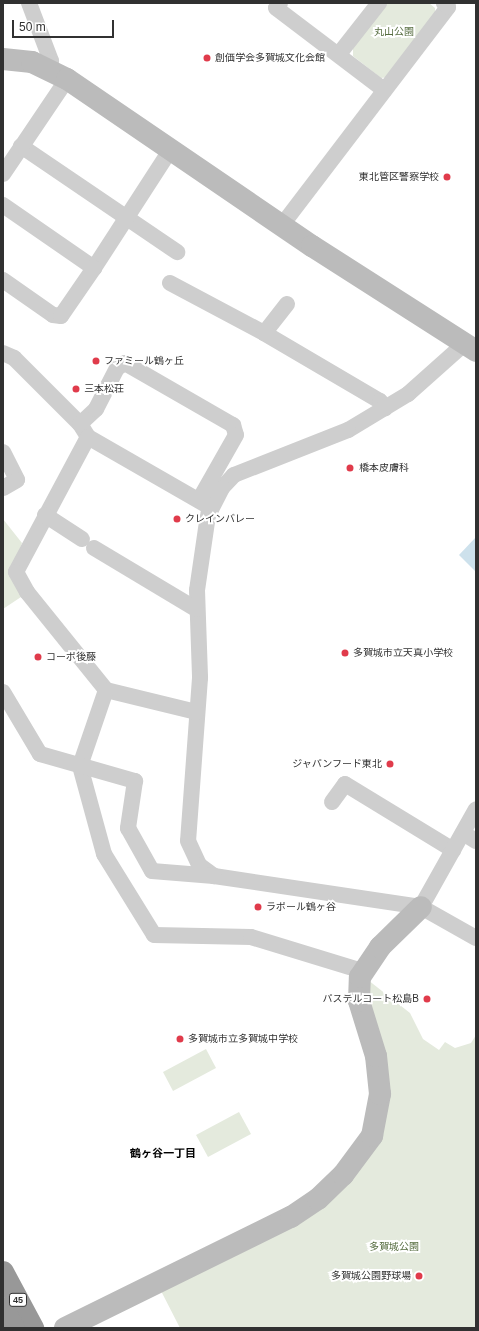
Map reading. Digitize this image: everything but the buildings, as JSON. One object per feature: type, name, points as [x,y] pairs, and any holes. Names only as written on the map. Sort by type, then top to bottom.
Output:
[{"type":"highway","name":"45","points":[[3,1272],[33,1328]]},
{"type":"highway","name":"45","points":[[3,1308],[14,1328]]},
{"type":"street","points":[[29,3],[51,61],[48,69]]},
{"type":"street","points":[[339,54],[379,3]]},
{"type":"street","points":[[276,4],[384,90]]},
{"type":"street","points":[[282,225],[448,4]]},
{"type":"street","points":[[3,60],[14,58],[48,69],[67,79],[282,225],[469,348],[408,394],[348,430],[234,475],[205,504]]},
{"type":"street","points":[[3,174],[13,149],[67,79]]},
{"type":"street","points":[[13,149],[127,216],[177,252]]},
{"type":"street","points":[[3,280],[53,315],[61,316],[171,150]]},
{"type":"street","points":[[3,205],[94,268]]},
{"type":"street","points":[[170,283],[264,333],[380,401],[385,408]]},
{"type":"street","points":[[264,333],[287,304]]},
{"type":"street","points":[[3,353],[14,358],[84,431],[205,504]]},
{"type":"street","points":[[196,712],[106,690],[27,592],[16,572],[84,431],[117,368],[125,363],[233,425],[236,435],[205,504],[196,609],[201,631],[196,712],[188,841],[199,865],[214,876]]},
{"type":"street","points":[[3,452],[17,480],[3,488]]},
{"type":"street","points":[[44,516],[196,609]]},
{"type":"street","points":[[106,690],[80,766],[104,854],[154,935],[251,937],[362,971]]},
{"type":"street","points":[[3,692],[40,754],[135,781],[128,828],[152,871],[214,876],[422,907],[476,938]]},
{"type":"street","points":[[332,802],[345,784],[454,850]]},
{"type":"street","points":[[65,1328],[291,1216],[318,1199],[358,1157],[372,1136],[380,1094],[376,1056],[359,1001],[362,971],[422,907],[454,850],[469,837],[476,809]]},
{"type":"green space","name":"丸山公園","points":[[387,3],[429,3],[435,8],[435,16],[389,77],[381,78],[353,56],[353,48]]},
{"type":"green space","points":[[3,519],[22,543],[18,554],[24,595],[3,609]]},
{"type":"green space","name":"多賀城公園","points":[[368,980],[410,1013],[423,1039],[439,1050],[445,1042],[455,1048],[471,1043],[476,1035],[476,1328],[180,1328],[159,1287],[267,1235],[377,1142]]},
{"type":"green space","points":[[206,1049],[216,1068],[173,1091],[163,1072]]},
{"type":"green space","points":[[239,1112],[251,1134],[208,1157],[196,1135]]},
{"type":"water","points":[[476,537],[476,572],[459,555]]},
{"type":"place","name":"創価学会多賀城文化会館","points":[[207,58]]},
{"type":"place","name":"東北管区警察学校","points":[[447,177]]},
{"type":"place","name":"ファミール鶴ヶ丘","points":[[96,361]]},
{"type":"place","name":"三本松荘","points":[[76,389]]},
{"type":"place","name":"橋本皮膚科","points":[[350,468]]},
{"type":"place","name":"クレインバレー","points":[[177,519]]},
{"type":"place","name":"多賀城市立天真小学校","points":[[345,653]]},
{"type":"place","name":"コーポ後藤","points":[[38,657]]},
{"type":"place","name":"ジャパンフード東北","points":[[390,764]]},
{"type":"place","name":"ラポール鶴ヶ谷","points":[[258,907]]},
{"type":"place","name":"パステルコート松島B","points":[[427,999]]},
{"type":"place","name":"多賀城市立多賀城中学校","points":[[180,1039]]},
{"type":"place","name":"多賀城公園野球場","points":[[419,1276]]},
{"type":"district","name":"鶴ヶ谷一丁目","points":[[163,1153]]}]
